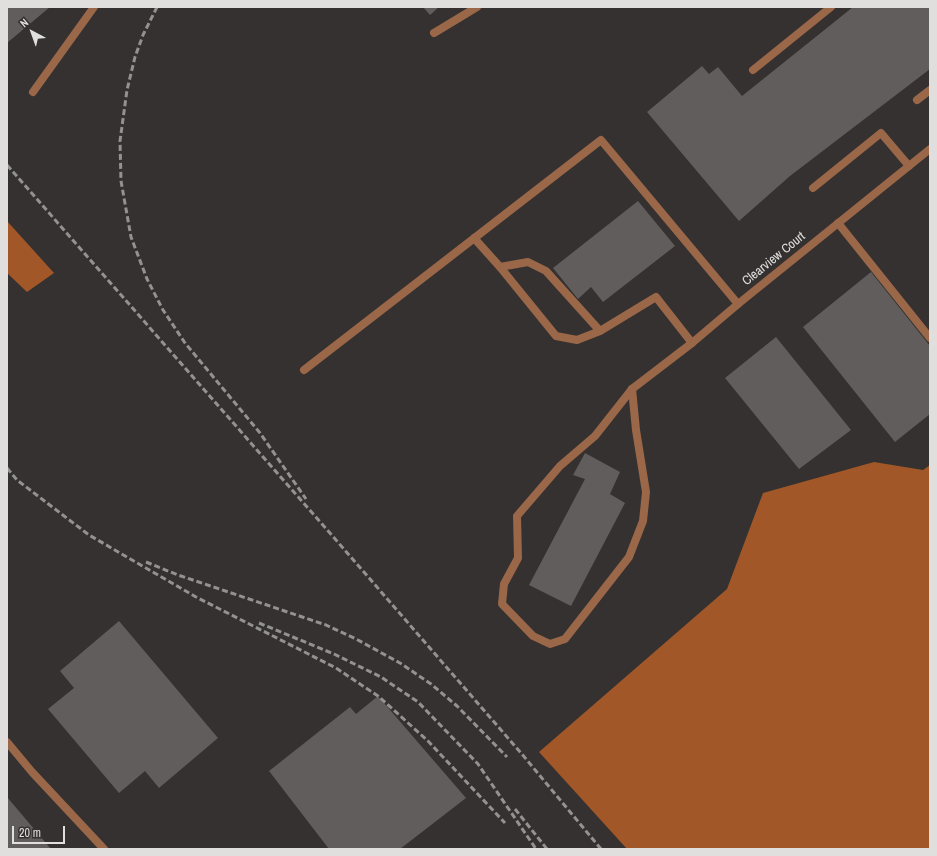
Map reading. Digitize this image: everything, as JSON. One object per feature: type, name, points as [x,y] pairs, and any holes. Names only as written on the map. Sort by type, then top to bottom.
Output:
[{"type":"street","points":[[33,92],[94,7]]},
{"type":"street","points":[[434,33],[477,7]]},
{"type":"street","points":[[753,70],[831,7]]},
{"type":"street","points":[[917,100],[930,90]]},
{"type":"street","points":[[813,188],[882,133],[908,166]]},
{"type":"street","points":[[304,370],[600,140],[738,304]]},
{"type":"street","name":"Clearview Court","points":[[632,389],[636,430],[646,492],[643,521],[629,558],[565,638],[550,644],[533,636],[502,604],[504,584],[518,558],[517,516],[560,466],[595,436],[632,389],[692,343],[930,149]]},
{"type":"street","points":[[838,223],[930,338]]},
{"type":"street","points":[[474,238],[500,267],[556,336],[577,340],[600,331],[656,297],[692,343]]},
{"type":"street","points":[[500,267],[528,262],[546,271],[600,331]]},
{"type":"street","points":[[7,742],[32,772],[104,849]]},
{"type":"shaded area","points":[[7,221],[54,273],[27,292],[7,273]]},
{"type":"shaded area","points":[[874,462],[923,470],[930,465],[930,849],[627,849],[539,752],[727,589],[763,493]]},
{"type":"building","points":[[7,7],[50,7],[7,43]]},
{"type":"building","points":[[423,7],[439,7],[430,15]]},
{"type":"building","points":[[853,7],[930,7],[930,69],[790,176],[739,221],[647,112],[702,66],[709,74],[718,67],[742,96]]},
{"type":"building","points":[[638,201],[675,246],[603,302],[591,287],[578,299],[553,268]]},
{"type":"building","points":[[871,272],[930,346],[930,414],[895,442],[803,327]]},
{"type":"building","points":[[776,337],[851,430],[799,469],[725,378]]},
{"type":"building","points":[[585,453],[620,472],[610,494],[625,503],[571,606],[529,585],[585,479],[573,475]]},
{"type":"building","points":[[119,621],[218,738],[159,788],[145,771],[119,793],[48,709],[74,688],[60,671]]},
{"type":"building","points":[[378,696],[466,798],[400,849],[329,849],[269,771],[350,707],[356,714]]},
{"type":"building","points":[[7,797],[51,849],[7,849]]},
{"type":"railway","points":[[157,7],[143,35],[135,57],[127,90],[120,141],[121,181],[131,237],[147,279],[163,310],[185,343],[260,433],[306,499]]},
{"type":"railway","points":[[7,165],[350,556],[521,753],[601,849]]},
{"type":"railway","points":[[7,468],[17,480],[89,535],[196,597],[336,668],[378,696],[427,740],[505,823]]},
{"type":"railway","points":[[146,562],[178,575],[326,625],[356,639],[400,663],[431,684],[457,706],[507,757]]},
{"type":"railway","points":[[259,623],[334,654],[381,677],[418,702],[478,764],[536,849]]},
{"type":"railway","points":[[515,809],[547,849]]}]
